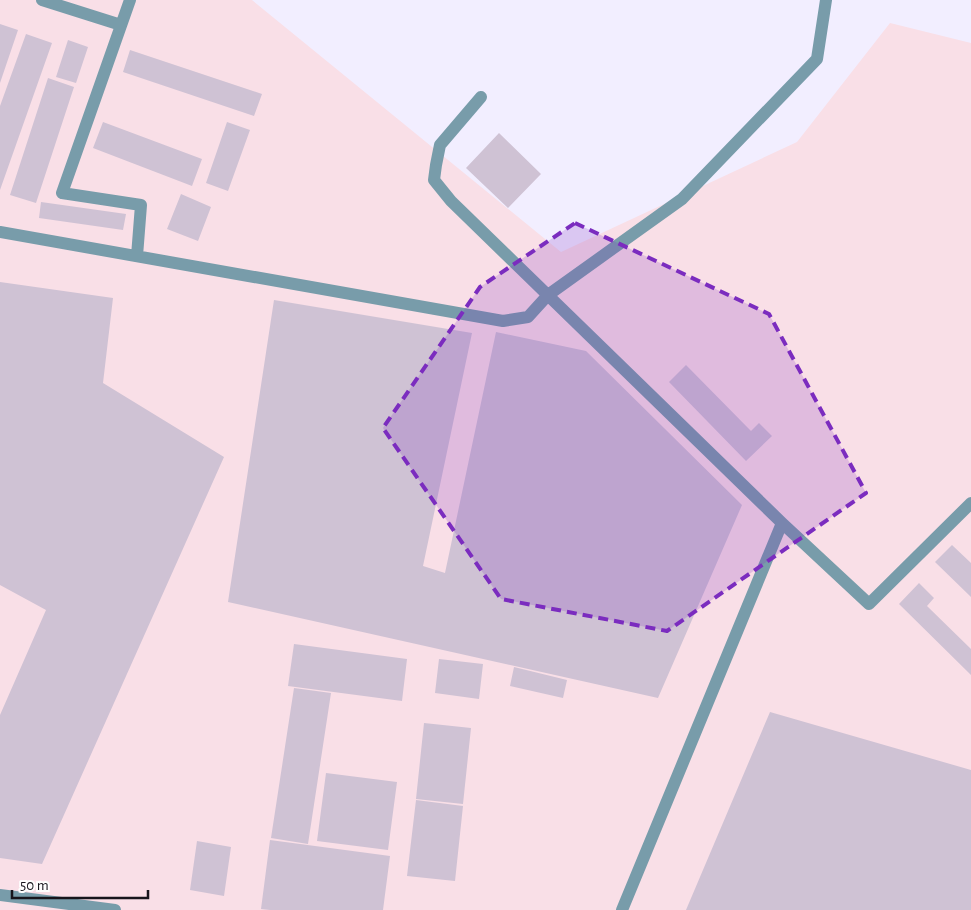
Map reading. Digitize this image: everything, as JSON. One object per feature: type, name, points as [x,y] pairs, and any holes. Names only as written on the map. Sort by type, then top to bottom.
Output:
[{"type":"street","points":[[42,0],[121,25]]},
{"type":"street","points":[[130,0],[62,193],[141,205],[137,256]]},
{"type":"street","points":[[0,232],[503,321],[528,317],[548,295],[682,199],[817,59],[826,0]]},
{"type":"street","points":[[482,97],[440,145],[434,180],[451,201],[782,523],[869,604],[971,503]]},
{"type":"street","points":[[622,910],[782,523]]},
{"type":"street","points":[[0,895],[115,910]]},
{"type":"highlighted area","points":[[575,223],[769,314],[866,493],[667,631],[501,599],[383,428],[480,287]]},
{"type":"shaded area","points":[[0,0],[252,0],[561,252],[797,142],[890,23],[971,43],[971,910],[0,910]]},
{"type":"building","points":[[0,24],[18,30],[0,83]]},
{"type":"building","points":[[26,34],[52,43],[0,190],[0,106]]},
{"type":"building","points":[[68,40],[88,47],[76,83],[56,77]]},
{"type":"building","points":[[130,50],[262,94],[254,116],[123,72]]},
{"type":"building","points":[[48,78],[74,87],[36,203],[10,195]]},
{"type":"building","points":[[103,122],[202,159],[192,186],[93,148]]},
{"type":"building","points":[[227,122],[250,130],[228,191],[206,183]]},
{"type":"building","points":[[499,133],[541,174],[508,208],[466,168]]},
{"type":"building","points":[[181,194],[211,207],[198,241],[167,229]]},
{"type":"building","points":[[41,202],[126,214],[123,230],[39,218]]},
{"type":"building","points":[[0,282],[113,298],[103,383],[224,457],[42,864],[0,858],[0,715],[46,610],[0,585]]},
{"type":"building","points":[[274,300],[472,333],[423,566],[445,573],[496,332],[586,351],[742,505],[658,698],[228,602]]},
{"type":"building","points":[[686,365],[751,431],[759,423],[772,436],[746,461],[669,382]]},
{"type":"building","points":[[952,545],[971,563],[971,597],[935,562]]},
{"type":"building","points":[[919,583],[934,598],[927,606],[971,649],[971,675],[899,604]]},
{"type":"building","points":[[294,644],[407,659],[402,701],[288,686]]},
{"type":"building","points":[[439,659],[483,664],[479,699],[435,693]]},
{"type":"building","points":[[514,667],[567,680],[563,698],[510,686]]},
{"type":"building","points":[[294,688],[331,693],[308,844],[271,838]]},
{"type":"building","points":[[770,712],[971,770],[971,910],[686,910]]},
{"type":"building","points":[[424,723],[471,728],[463,804],[416,799]]},
{"type":"building","points":[[326,773],[397,782],[388,850],[317,841]]},
{"type":"building","points":[[416,800],[463,806],[455,881],[407,876]]},
{"type":"building","points":[[270,840],[390,856],[383,910],[261,909]]},
{"type":"building","points":[[197,841],[231,847],[224,896],[190,890]]}]
